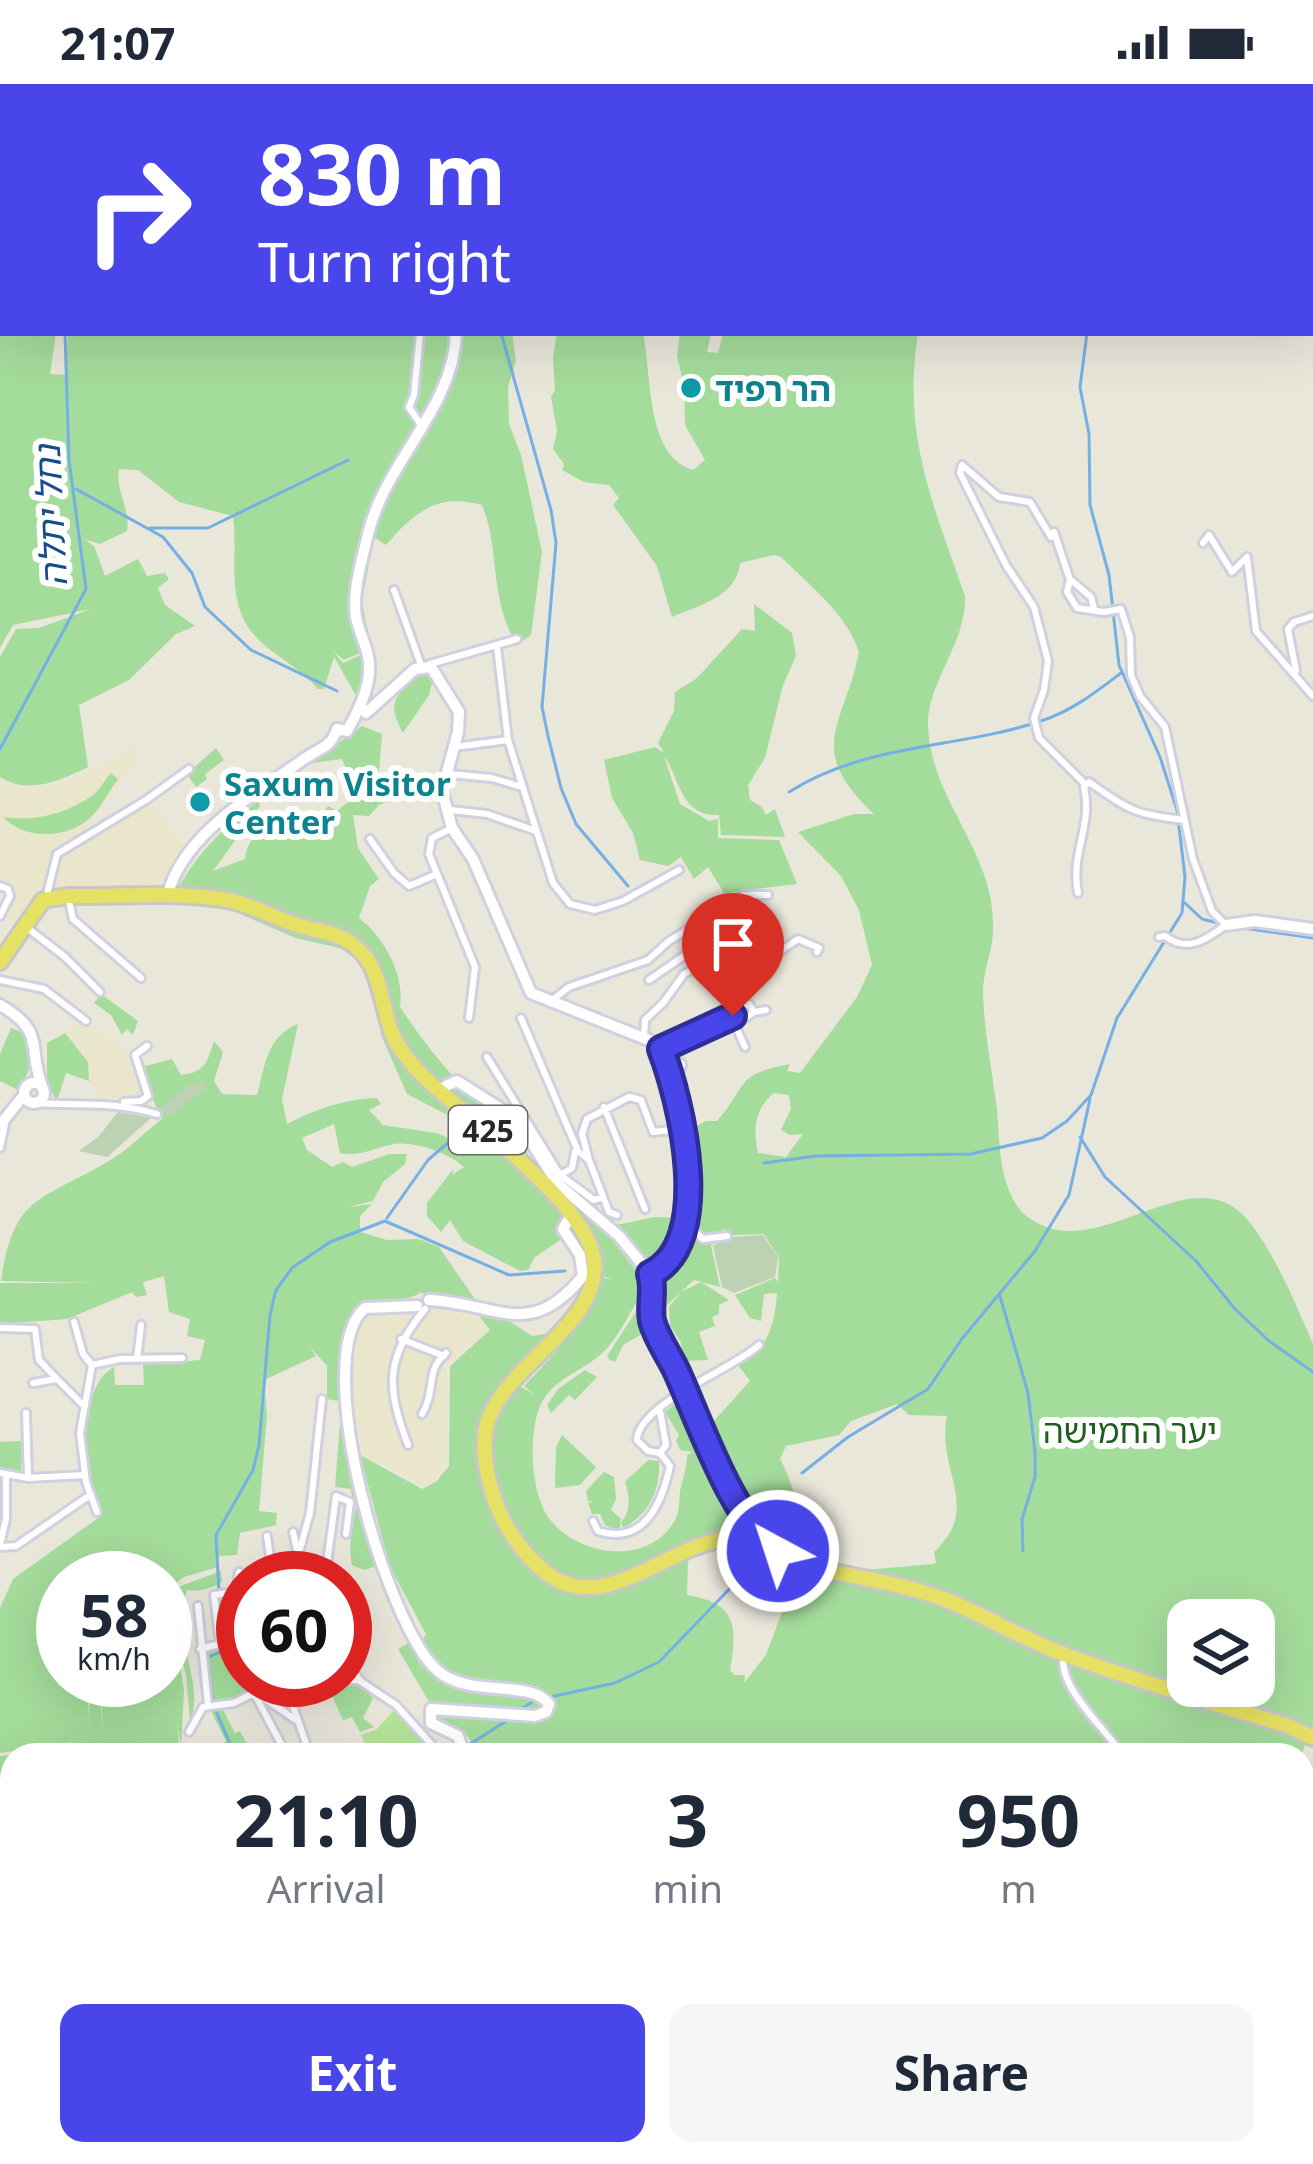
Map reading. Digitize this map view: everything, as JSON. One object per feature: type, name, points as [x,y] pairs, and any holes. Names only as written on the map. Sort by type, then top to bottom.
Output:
[{"type":"main road","points":[[167,898],[176,875],[217,825],[328,745],[337,729],[347,730],[361,707],[370,663],[356,609],[368,531],[455,360],[457,336]]},
{"type":"main road","points":[[361,707],[366,713],[424,665],[442,680],[459,712],[442,791],[452,828],[473,859],[530,993],[645,1039],[661,1049],[666,1062],[672,1059],[680,1065],[673,1080],[684,1128],[688,1190],[684,1221],[669,1262],[650,1274],[619,1236],[557,1183],[517,1119],[463,1084],[447,1082],[437,1090]]},
{"type":"main road","points":[[0,962],[46,898]]},
{"type":"main road","name":"425","points":[[46,898],[232,900],[340,937],[371,964],[400,1048],[437,1090],[488,1130],[571,1215],[588,1238],[593,1280],[560,1333],[500,1397],[486,1425],[484,1456],[497,1506],[523,1550],[552,1577],[577,1586],[599,1586],[703,1544],[740,1538],[811,1567],[930,1594],[1064,1655],[1313,1735]]},
{"type":"main road","points":[[1226,925],[1255,920],[1313,929]]},
{"type":"main road","points":[[0,1005],[29,1031],[38,1065],[34,1094],[2,1123]]},
{"type":"main road","points":[[460,1743],[458,1736],[431,1723],[431,1709],[533,1716],[544,1713],[549,1703],[539,1694],[472,1687],[437,1671],[421,1650],[383,1570],[345,1413],[349,1337],[354,1320],[365,1308],[423,1304],[518,1316],[544,1311],[583,1276],[580,1255],[563,1228],[571,1215]]},
{"type":"main road","points":[[748,1521],[772,1548]]},
{"type":"street","points":[[420,336],[409,407],[421,425]]},
{"type":"street","points":[[1078,893],[1075,855],[1088,812],[1086,785],[1039,738],[1034,718],[1048,661],[1034,608],[1006,565],[960,465],[999,496],[1030,502],[1051,537],[1054,532],[1070,580],[1067,592],[1077,608],[1120,609],[1130,637],[1131,675],[1140,696],[1166,727],[1193,859],[1212,910],[1226,925],[1186,946],[1160,937]]},
{"type":"street","points":[[1203,543],[1209,535],[1232,572],[1246,556],[1256,631],[1313,695]]},
{"type":"street","points":[[1070,580],[1091,597],[1094,609]]},
{"type":"street","points":[[394,590],[424,665],[518,639]]},
{"type":"street","points":[[1296,674],[1288,628],[1313,616]]},
{"type":"street","points":[[496,647],[508,740],[553,883],[570,904],[596,910],[679,871]]},
{"type":"street","points":[[454,747],[508,740]]},
{"type":"street","points":[[46,898],[57,854],[189,770]]},
{"type":"street","points":[[447,774],[473,775],[522,788]]},
{"type":"street","points":[[1086,785],[1089,782],[1121,807],[1143,815],[1185,820]]},
{"type":"street","points":[[447,809],[487,814],[536,831]]},
{"type":"street","points":[[452,828],[432,838],[429,854],[475,968],[469,1018]]},
{"type":"street","points":[[370,839],[409,886],[436,874]]},
{"type":"street","points":[[0,886],[10,896],[0,919]]},
{"type":"street","points":[[548,1003],[569,987],[648,960],[669,941],[748,893],[768,895]]},
{"type":"street","points":[[68,896],[73,920],[141,978]]},
{"type":"street","points":[[649,980],[716,933],[735,900]]},
{"type":"street","points":[[23,925],[100,992]]},
{"type":"street","points":[[661,1049],[731,1016],[737,1006],[731,985],[798,939],[819,948],[817,952]]},
{"type":"street","points":[[645,1039],[644,1020],[685,974],[732,946]]},
{"type":"street","points":[[0,980],[44,988],[86,1021]]},
{"type":"street","points":[[737,1006],[749,1004],[754,1012]]},
{"type":"street","points":[[731,1016],[741,1021],[766,1010]]},
{"type":"street","points":[[731,1016],[745,1047]]},
{"type":"street","points":[[521,1018],[577,1148],[589,1160]]},
{"type":"street","points":[[34,1094],[63,1106],[144,1100],[149,1093],[135,1055],[147,1046]]},
{"type":"street","points":[[487,1057],[560,1175],[593,1200],[603,1197]]},
{"type":"street","points":[[616,1215],[609,1212],[589,1160],[582,1134],[587,1119],[604,1107],[636,1096],[653,1132],[684,1128]]},
{"type":"street","points":[[122,1104],[157,1114]]},
{"type":"street","points":[[604,1107],[645,1209]]},
{"type":"street","points":[[0,1148],[6,1132],[2,1123]]},
{"type":"street","points":[[560,1175],[572,1168],[577,1148]]},
{"type":"street","points":[[684,1221],[703,1239],[727,1236]]},
{"type":"street","points":[[650,1274],[652,1322],[748,1521],[752,1541]]},
{"type":"street","points":[[408,1445],[393,1384],[401,1339],[423,1304]]},
{"type":"street","points":[[74,1322],[83,1354],[92,1365]]},
{"type":"street","points":[[137,1359],[141,1325]]},
{"type":"street","points":[[0,1328],[35,1329],[39,1360],[82,1404]]},
{"type":"street","points":[[401,1339],[445,1355],[431,1374],[432,1398],[422,1414]]},
{"type":"street","points":[[593,1521],[598,1531],[613,1535],[635,1529],[654,1514],[670,1470],[660,1453],[648,1450],[636,1437],[640,1428],[685,1389],[759,1345]]},
{"type":"street","points":[[92,1365],[182,1358]]},
{"type":"street","points":[[92,1365],[80,1433],[85,1475],[97,1512]]},
{"type":"street","points":[[33,1383],[57,1379]]},
{"type":"street","points":[[299,1551],[310,1513],[322,1399]]},
{"type":"street","points":[[660,1411],[666,1445],[660,1453]]},
{"type":"street","points":[[26,1413],[28,1478]]},
{"type":"street","points":[[85,1475],[28,1478],[3,1474],[6,1514],[0,1546],[16,1546],[90,1495]]},
{"type":"street","points":[[329,1551],[336,1496],[350,1502],[346,1534]]},
{"type":"street","points":[[293,1532],[297,1551]]},
{"type":"street","points":[[267,1536],[269,1551]]},
{"type":"street","points":[[198,1606],[208,1705]]},
{"type":"street","points":[[200,1649],[216,1645]]},
{"type":"street","points":[[1064,1655],[1070,1690],[1113,1743]]},
{"type":"street","points":[[372,1689],[396,1705],[431,1743]]},
{"type":"street","points":[[189,1732],[200,1708],[216,1704]]},
{"type":"street","points":[[260,1707],[280,1743]]},
{"type":"street","points":[[269,1723],[271,1707]]},
{"type":"street","points":[[277,1707],[299,1723]]},
{"type":"street","points":[[293,1707],[306,1743]]},
{"type":"shaded area","points":[[138,744],[135,761],[83,832],[51,856],[40,884],[41,896],[20,926],[3,919],[13,900],[10,887],[0,884],[0,781],[12,787],[54,787]]},
{"type":"shaded area","points":[[145,797],[190,850],[163,892],[52,891],[66,850]]},
{"type":"shaded area","points":[[77,1016],[118,1043],[130,1058],[143,1095],[130,1100],[98,1096],[89,1062],[67,1033]]},
{"type":"shaded area","points":[[449,1303],[470,1309],[490,1330],[447,1363],[445,1466],[424,1486],[365,1455],[349,1392],[351,1340],[354,1328],[371,1309]]},
{"type":"green space","points":[[0,336],[56,336],[50,374],[65,375],[68,336],[512,336],[516,361],[508,387],[509,424],[521,455],[542,552],[531,635],[517,645],[502,609],[482,505],[451,501],[416,515],[386,545],[374,537],[362,601],[371,648],[344,660],[333,651],[343,663],[361,655],[363,677],[357,697],[334,657],[324,689],[318,689],[260,641],[241,613],[233,516],[179,502],[138,470],[119,469],[127,531],[100,544],[84,539],[94,546],[105,576],[138,559],[147,576],[165,573],[169,579],[158,588],[165,605],[195,626],[176,634],[129,680],[79,705],[88,767],[33,785],[0,777],[0,657],[16,629],[39,628],[91,609],[13,625],[0,648]]},
{"type":"green space","name":"יער החמישה","points":[[556,336],[643,336],[658,431],[677,462],[693,470],[705,460],[685,425],[684,385],[677,356],[680,336],[710,336],[707,352],[718,353],[722,336],[918,336],[917,436],[931,498],[965,596],[960,630],[934,694],[928,725],[939,778],[974,851],[991,901],[993,937],[983,992],[1004,1174],[1020,1210],[1050,1228],[1078,1231],[1194,1198],[1220,1201],[1244,1216],[1283,1277],[1313,1344],[1313,1725],[1306,1743],[472,1743],[467,1735],[440,1724],[442,1708],[438,1703],[431,1705],[398,1649],[412,1641],[422,1672],[414,1637],[420,1644],[426,1634],[390,1567],[360,1455],[422,1489],[436,1482],[449,1466],[450,1366],[490,1330],[467,1300],[420,1293],[363,1305],[351,1320],[338,1401],[327,1399],[327,1366],[308,1345],[316,1356],[264,1380],[267,1416],[259,1511],[277,1513],[276,1525],[240,1533],[238,1551],[216,1551],[216,1568],[192,1575],[192,1551],[52,1551],[101,1516],[90,1481],[86,1436],[93,1394],[102,1378],[114,1367],[115,1385],[144,1385],[143,1365],[200,1360],[205,1340],[187,1336],[190,1319],[169,1312],[164,1276],[143,1282],[147,1295],[136,1297],[132,1292],[67,1319],[0,1324],[0,1283],[98,1283],[1,1281],[23,1215],[49,1193],[116,1157],[162,1119],[138,1068],[172,1059],[181,1075],[195,1072],[207,1061],[214,1041],[223,1052],[214,1081],[222,1094],[257,1095],[274,1044],[298,1024],[282,1099],[287,1124],[330,1106],[377,1098],[381,1104],[369,1110],[383,1125],[436,1133],[473,1148],[490,1141],[407,1094],[381,1035],[376,982],[348,950],[296,938],[233,911],[233,901],[175,895],[211,843],[258,801],[260,806],[213,871],[245,859],[250,843],[267,828],[291,819],[291,829],[312,827],[328,806],[337,811],[357,795],[342,759],[311,763],[362,726],[382,734],[379,771],[393,799],[369,816],[353,815],[358,848],[379,879],[370,886],[359,918],[391,958],[400,1007],[451,1074],[516,1126],[537,1176],[610,1237],[647,1285],[608,1347],[562,1380],[540,1406],[533,1465],[544,1510],[580,1543],[616,1551],[651,1544],[676,1518],[687,1455],[693,1452],[680,1450],[679,1435],[665,1412],[685,1397],[694,1423],[691,1430],[701,1420],[692,1399],[711,1424],[750,1381],[738,1365],[768,1336],[777,1293],[764,1294],[761,1321],[750,1318],[735,1295],[775,1278],[778,1282],[779,1258],[764,1234],[732,1235],[725,1229],[706,1237],[693,1227],[694,1187],[697,1190],[691,1129],[717,1121],[744,1082],[759,1072],[790,1064],[787,1071],[800,1073],[857,997],[872,965],[859,910],[841,876],[798,832],[854,814],[874,814],[840,771],[835,754],[839,719],[859,652],[837,613],[774,555],[740,563],[724,592],[672,617],[657,566],[613,505],[619,498],[609,485],[584,482],[562,470],[564,464],[553,449],[557,431],[551,396]],"holes":[[[774,1093],[789,1095],[791,1109],[781,1130],[803,1134],[786,1157],[758,1153],[757,1120]],[[334,1124],[340,1153],[390,1145],[429,1148],[464,1167],[452,1175],[454,1168],[427,1203],[427,1216],[441,1232],[450,1220],[463,1241],[520,1271],[528,1270],[534,1258],[570,1233],[576,1219],[592,1238],[602,1276],[613,1279],[603,1278],[579,1322],[559,1349],[524,1386],[535,1395],[520,1386],[573,1329],[532,1336],[474,1298],[439,1247],[419,1239],[387,1240],[360,1232],[360,1216],[372,1204],[348,1207],[373,1201],[383,1182],[405,1164],[407,1154],[332,1167],[307,1150],[302,1138]],[[897,1404],[909,1415],[947,1416],[945,1436],[957,1504],[948,1535],[934,1552],[936,1563],[854,1571],[801,1561],[766,1655],[744,1683],[745,1675],[734,1675],[730,1670],[734,1640],[730,1619],[716,1604],[687,1595],[688,1558],[740,1543],[775,1551],[796,1533],[794,1494],[780,1459],[786,1446],[839,1435],[851,1421]]]},
{"type":"green space","points":[[754,604],[792,633],[796,656],[783,685],[765,758],[748,785],[750,800],[766,815],[775,809],[785,837],[721,835],[719,815],[696,810],[689,803],[664,756],[680,804],[709,821],[718,819],[718,838],[779,840],[797,884],[724,893],[708,867],[694,879],[681,857],[668,866],[640,860],[633,833],[612,798],[604,760],[655,747],[664,753],[658,743],[674,711],[675,692],[697,678],[742,629],[755,631]]},
{"type":"green space","points":[[421,669],[433,679],[429,695],[403,733],[395,705]]},
{"type":"green space","points":[[216,748],[224,760],[196,787],[187,774]]},
{"type":"green space","points":[[111,773],[118,779],[98,809],[70,830],[34,833],[3,817],[38,817],[71,808],[95,794]]},
{"type":"green space","points":[[101,994],[138,1021],[133,1035],[127,1029],[122,1035],[111,1015],[94,1003]]},
{"type":"green space","points":[[11,1028],[26,1034],[32,1062],[20,1091],[0,1081],[0,1054]]},
{"type":"green space","points":[[65,1033],[88,1062],[89,1081],[66,1073],[58,1098],[47,1079],[47,1043]]},
{"type":"green space","points":[[204,1080],[205,1089],[167,1117],[161,1107]]},
{"type":"green space","points":[[118,1112],[151,1118],[107,1157],[79,1151],[98,1137]]},
{"type":"green space","points":[[655,1217],[679,1218],[668,1253],[656,1266],[612,1226]]},
{"type":"green space","points":[[687,1228],[706,1242],[719,1238],[711,1246],[720,1287],[694,1280],[667,1305],[666,1325],[679,1344],[680,1373],[654,1311],[661,1276],[674,1263]]},
{"type":"green space","points":[[763,1235],[778,1257],[775,1277],[734,1293],[722,1287],[713,1246],[729,1237]]},
{"type":"green space","points":[[701,1282],[729,1300],[712,1317],[715,1326],[699,1332],[708,1360],[683,1361],[669,1307],[681,1292]]},
{"type":"green space","points":[[650,1290],[647,1306],[652,1328],[623,1345],[615,1362],[610,1360],[607,1356]]},
{"type":"green space","points":[[585,1370],[597,1377],[575,1400],[569,1395],[551,1413],[547,1405],[558,1389]]},
{"type":"green space","points":[[342,1398],[377,1566],[372,1568],[372,1551],[351,1551],[357,1504],[353,1504],[351,1489],[335,1487]]},
{"type":"green space","points":[[562,1435],[596,1467],[580,1485],[555,1488],[556,1447]]},
{"type":"green space","points":[[22,1441],[21,1476],[0,1471],[0,1442]]},
{"type":"green space","points":[[648,1460],[659,1461],[655,1492],[641,1515],[624,1528],[621,1523],[629,1503],[625,1482]]},
{"type":"green space","points":[[604,1472],[614,1477],[616,1499],[611,1510],[621,1519],[616,1530],[605,1525],[600,1514],[592,1514],[588,1503],[594,1501],[588,1501],[586,1491]]},
{"type":"green space","name":"יער החמישה","points":[[36,1563],[36,1644],[30,1647],[36,1644],[36,1707],[88,1707],[90,1727],[89,1707],[101,1707],[103,1731],[102,1707],[183,1707],[181,1743],[177,1723],[179,1743],[0,1743],[0,1608],[13,1579]]},
{"type":"green space","name":"יער החמישה","points":[[216,1573],[216,1585],[192,1590],[192,1582]]},
{"type":"green space","points":[[216,1646],[216,1701],[211,1701],[203,1650]]},
{"type":"green space","points":[[337,1707],[368,1707],[363,1718],[374,1727],[360,1732],[352,1717],[343,1720]]},
{"type":"green space","points":[[222,1708],[235,1733],[240,1731],[246,1743],[223,1743],[210,1709]]},
{"type":"green space","points":[[394,1710],[423,1743],[365,1743],[361,1735],[377,1729]]},
{"type":"waterway","name":"נחל יתלה","points":[[0,749],[86,589],[69,460],[65,336]]},
{"type":"waterway","points":[[502,336],[556,543],[542,707],[548,736],[576,824],[628,886]]},
{"type":"waterway","points":[[764,1163],[816,1156],[971,1154],[1042,1138],[1067,1121],[1091,1095],[1117,1018],[1182,913],[1185,877],[1177,810],[1160,757],[1119,665],[1109,575],[1090,505],[1089,434],[1080,387],[1087,336]]},
{"type":"waterway","points":[[150,528],[208,528],[348,460]]},
{"type":"waterway","points":[[76,489],[163,537],[192,573],[205,607],[251,650],[337,691]]},
{"type":"waterway","points":[[789,792],[818,776],[880,755],[1041,721],[1073,706],[1121,673]]},
{"type":"waterway","points":[[1185,903],[1202,919],[1222,924]]},
{"type":"waterway","points":[[1243,928],[1313,938]]},
{"type":"waterway","points":[[802,1473],[848,1437],[928,1389],[961,1340],[1035,1251],[1069,1195],[1090,1099]]},
{"type":"waterway","points":[[387,1218],[428,1160],[471,1123]]},
{"type":"waterway","points":[[1080,1137],[1105,1177],[1196,1261],[1235,1309],[1313,1372]]},
{"type":"waterway","points":[[217,1551],[216,1535],[253,1470],[270,1315],[276,1290],[292,1268],[330,1242],[385,1221],[509,1275],[565,1271]]},
{"type":"waterway","points":[[1000,1296],[1028,1393],[1035,1452],[1035,1477],[1022,1519],[1023,1551]]},
{"type":"waterway","points":[[550,1697],[615,1683],[659,1662],[740,1578]]},
{"type":"waterway","points":[[213,1701],[207,1658],[216,1654]]},
{"type":"waterway","points":[[518,1711],[535,1700]]},
{"type":"waterway","points":[[215,1709],[230,1743]]},
{"type":"waterway","points":[[472,1743],[511,1718]]},
{"type":"place","name":"הר רפיד","points":[[691,388]]},
{"type":"place","name":"Saxum Visitor Center","points":[[200,802]]},
{"type":"route","points":[[733,1016],[661,1049],[682,1117],[688,1190],[685,1217],[671,1257],[650,1274],[654,1290],[651,1315],[699,1427],[748,1521],[778,1551]]}]
